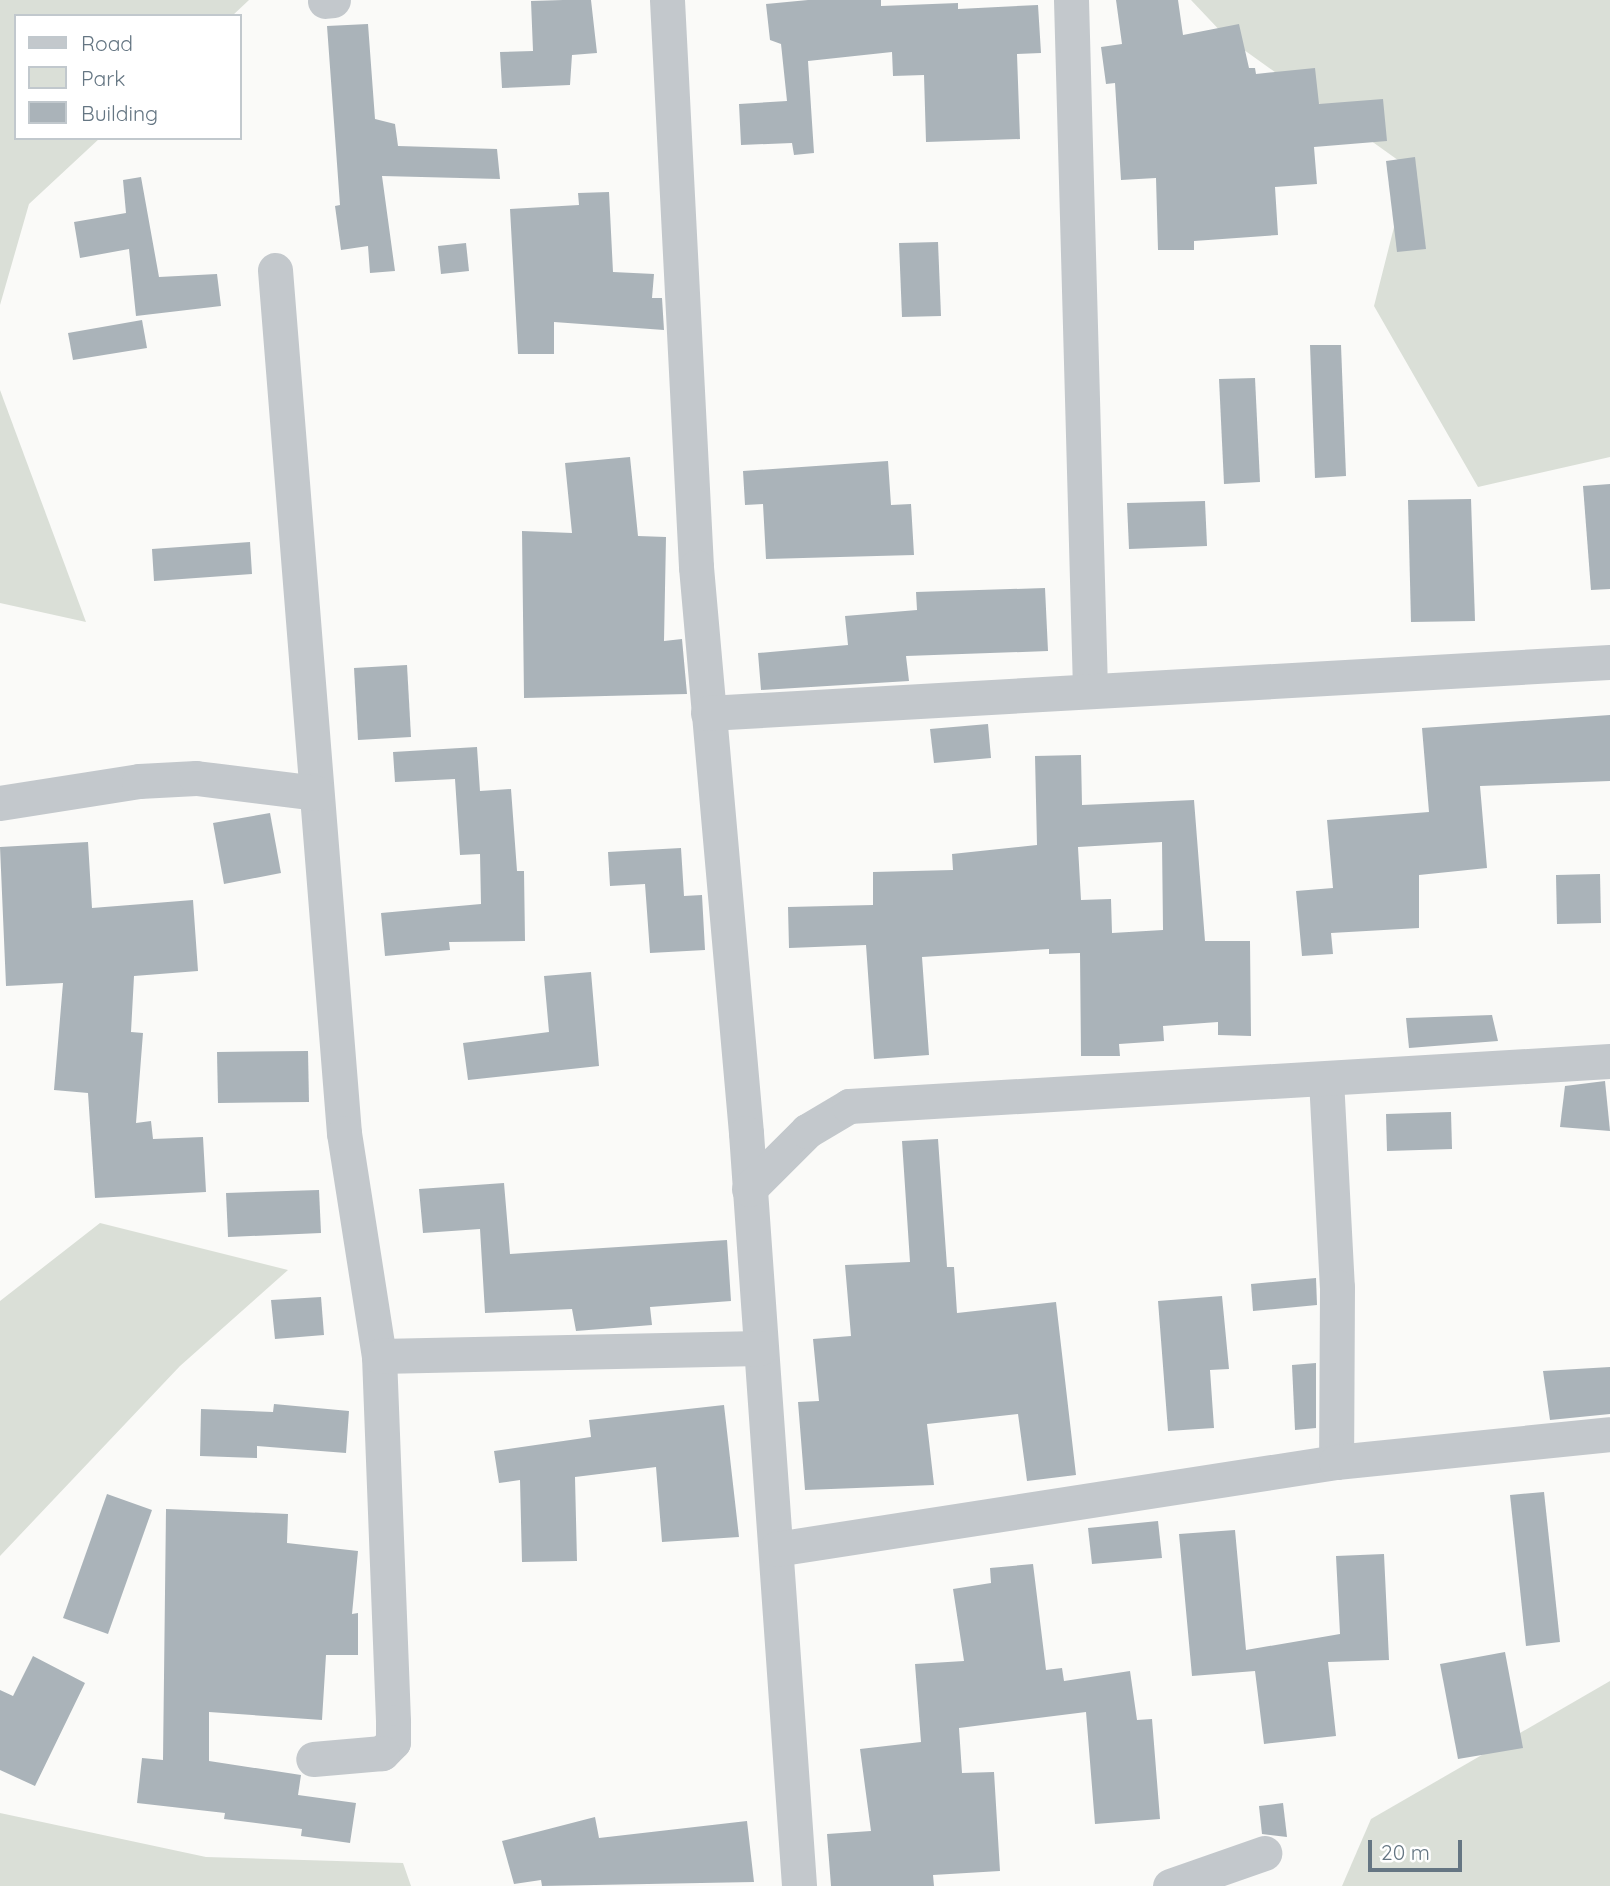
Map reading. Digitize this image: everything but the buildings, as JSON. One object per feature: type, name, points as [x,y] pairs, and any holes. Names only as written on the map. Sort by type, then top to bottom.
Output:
[{"type":"street","points":[[324,1],[333,0]]},
{"type":"street","points":[[667,0],[708,713],[749,1189],[799,1886]]},
{"type":"street","points":[[1071,0],[1090,691]]},
{"type":"street","points":[[275,270],[344,1133],[379,1356],[393,1742],[382,1753],[313,1759]]},
{"type":"street","points":[[708,713],[1610,662]]},
{"type":"street","points":[[0,803],[139,781],[196,778],[316,793]]},
{"type":"street","points":[[749,1189],[807,1131],[849,1106],[1610,1060]]},
{"type":"street","points":[[1326,1079],[1337,1287],[1336,1462]]},
{"type":"street","points":[[379,1356],[760,1348]]},
{"type":"street","points":[[776,1549],[1336,1462],[1610,1434]]},
{"type":"street","points":[[1170,1886],[1264,1853]]},
{"type":"green space","points":[[0,0],[249,0],[234,14],[14,14],[14,140],[98,140],[29,204],[0,305]]},
{"type":"green space","points":[[1191,0],[1610,0],[1610,457],[1478,487],[1374,306],[1409,168],[1226,37]]},
{"type":"green space","points":[[0,390],[86,622],[0,603]]},
{"type":"green space","points":[[100,1223],[288,1270],[180,1366],[0,1556],[0,1301]]},
{"type":"green space","points":[[1610,1681],[1610,1886],[1342,1886],[1371,1819]]},
{"type":"green space","points":[[0,1813],[206,1857],[403,1863],[411,1886],[0,1886]]}]
